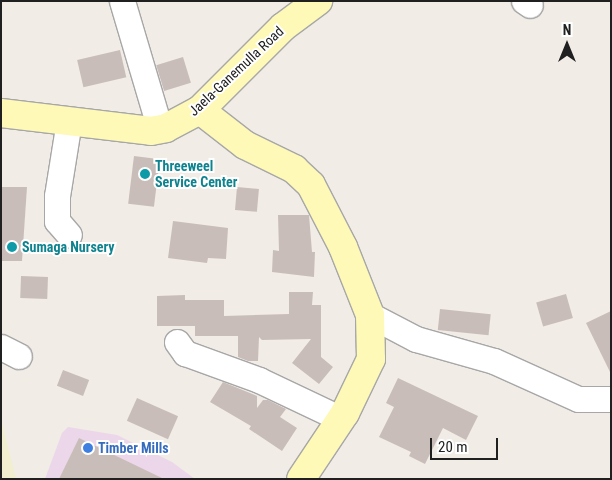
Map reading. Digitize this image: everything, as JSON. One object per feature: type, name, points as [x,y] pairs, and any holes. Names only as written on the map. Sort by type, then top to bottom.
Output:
[{"type":"street","points":[[1,113],[160,130],[122,1]]},
{"type":"street","name":"Jaela-Ganemulla Road","points":[[160,130],[200,110],[282,27],[318,1]]},
{"type":"street","points":[[200,110],[245,145],[294,169],[311,185],[343,247],[370,315],[371,359],[341,419],[301,479]]},
{"type":"street","points":[[69,121],[57,196],[57,221],[69,234]]},
{"type":"street","points":[[370,315],[416,339],[494,361],[578,399],[611,400]]},
{"type":"street","points":[[177,342],[185,354],[259,380],[341,419]]},
{"type":"shaded area","points":[[1,418],[16,479],[1,479]]},
{"type":"shaded area","points":[[68,427],[117,435],[172,462],[195,479],[45,479],[62,433]]},
{"type":"building","points":[[120,50],[126,77],[83,87],[77,60]]},
{"type":"building","points":[[183,57],[191,83],[164,91],[156,65]]},
{"type":"building","name":"Threeweel Service Center","points":[[134,156],[160,159],[154,207],[128,204]]},
{"type":"building","points":[[1,187],[27,187],[22,261],[1,261]]},
{"type":"building","points":[[237,187],[259,189],[257,212],[235,210]]},
{"type":"building","points":[[278,215],[309,215],[312,252],[315,252],[314,277],[272,272],[273,250],[279,251]]},
{"type":"building","points":[[173,221],[228,228],[226,259],[208,258],[207,263],[168,258]]},
{"type":"building","points":[[21,276],[48,277],[47,299],[20,298]]},
{"type":"building","points":[[289,292],[313,292],[312,305],[321,305],[321,357],[333,367],[319,384],[292,363],[311,339],[262,340],[259,337],[258,361],[248,361],[238,357],[238,336],[195,336],[195,326],[157,326],[157,296],[185,295],[185,300],[224,300],[224,316],[289,314]]},
{"type":"building","points":[[566,294],[573,318],[543,327],[536,303]]},
{"type":"building","points":[[440,309],[491,314],[489,335],[438,330]]},
{"type":"building","points":[[611,311],[611,374],[586,323]]},
{"type":"building","points":[[63,370],[89,380],[83,396],[57,386]]},
{"type":"building","points":[[398,378],[478,416],[466,440],[443,428],[425,464],[409,456],[411,452],[379,437],[394,407],[386,403]]},
{"type":"building","points":[[223,382],[257,396],[257,408],[263,400],[268,400],[286,409],[280,417],[297,428],[282,451],[249,429],[251,426],[210,402]]},
{"type":"building","points":[[137,398],[178,416],[168,439],[127,421]]},
{"type":"building","name":"Timber Mills","points":[[79,438],[164,479],[59,479]]},
{"type":"place","name":"Threeweel Service Center","points":[[145,174]]},
{"type":"place","name":"Sumaga Nursery","points":[[12,247]]},
{"type":"place","name":"Timber Mills","points":[[88,448]]}]
